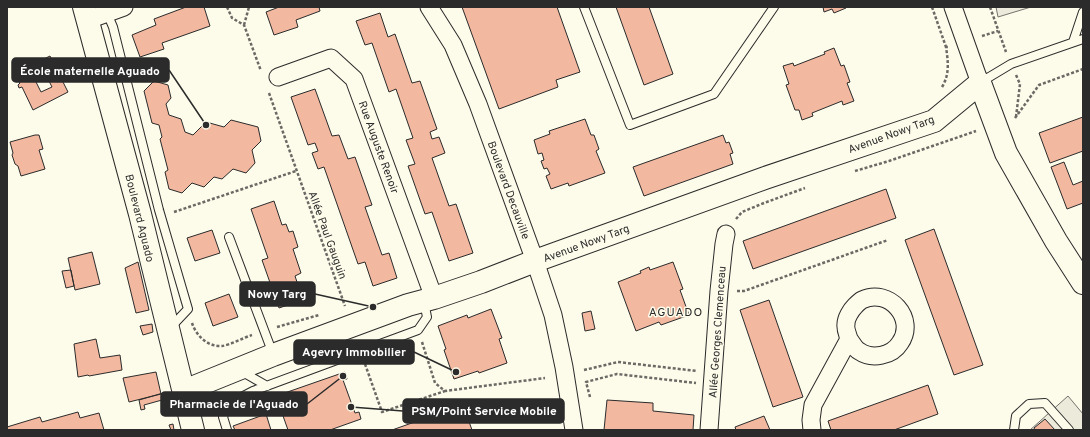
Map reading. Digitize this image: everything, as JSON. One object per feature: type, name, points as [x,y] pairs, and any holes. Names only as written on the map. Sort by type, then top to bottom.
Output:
[{"type":"street","points":[[93,13],[124,7]]},
{"type":"street","name":"Boulevard Decauville","points":[[429,7],[453,45],[478,104],[535,261],[553,315],[564,367],[574,430]]},
{"type":"street","points":[[953,7],[1006,153],[1056,241],[1083,283]]},
{"type":"street","name":"Boulevard Aguado","points":[[93,13],[168,331],[193,430]]},
{"type":"street","name":"Rue Auguste Renoir","points":[[269,80],[331,58],[354,79],[429,300]]},
{"type":"street","name":"Avenue Nowy Targ","points":[[184,391],[273,354],[401,308],[481,282],[764,178],[934,121],[980,83]]},
{"type":"street","name":"Allée Georges Clemenceau","points":[[709,430],[719,291],[726,234]]},
{"type":"street","points":[[812,430],[810,420],[813,405],[849,340]]},
{"type":"lane","points":[[584,7],[630,125],[714,94],[774,7]]},
{"type":"lane","points":[[1073,42],[1083,12]]},
{"type":"lane","points":[[93,13],[113,27],[159,210],[188,309],[168,331]]},
{"type":"lane","points":[[980,83],[1011,64],[1083,39]]},
{"type":"lane","points":[[230,237],[273,354]]},
{"type":"lane","points":[[227,430],[222,417],[228,404],[253,391],[418,330],[427,317],[429,300]]},
{"type":"lane","points":[[237,369],[268,386]]},
{"type":"lane","points":[[1014,430],[1016,416],[1029,404],[1045,403],[1069,430]]},
{"type":"path","name":"Allée Paul Gauguin","points":[[227,7],[232,18],[244,26],[269,80],[296,171],[345,307],[352,305]]},
{"type":"path","points":[[244,26],[249,7]]},
{"type":"path","points":[[932,7],[946,48],[948,63],[947,79],[940,91]]},
{"type":"path","points":[[946,48],[998,31]]},
{"type":"path","points":[[159,210],[168,214],[296,171]]},
{"type":"path","points":[[719,291],[744,291],[888,240]]},
{"type":"path","points":[[418,330],[435,383],[445,391]]},
{"type":"path","points":[[360,352],[382,412],[445,391],[545,378]]},
{"type":"path","points":[[584,370],[618,362],[713,373]]},
{"type":"path","points":[[590,397],[586,382],[618,374],[698,383]]},
{"type":"shaded area","points":[[996,7],[1031,7],[998,17]]},
{"type":"shaded area","points":[[1068,396],[1083,414],[1083,430],[1030,430]]},
{"type":"building","points":[[186,7],[204,7],[210,26],[162,43],[164,49],[140,57],[132,35],[156,25],[154,19]]},
{"type":"building","points":[[279,7],[319,7],[320,11],[296,20],[298,27],[274,35],[266,12]]},
{"type":"building","points":[[462,7],[557,7],[580,72],[556,80],[558,87],[499,109]]},
{"type":"building","points":[[616,7],[649,7],[673,74],[644,85]]},
{"type":"building","points":[[823,7],[846,8],[834,13],[832,9],[824,12]]},
{"type":"building","points":[[380,13],[388,37],[395,34],[412,83],[420,81],[437,129],[430,132],[432,139],[439,137],[445,153],[432,158],[449,206],[456,204],[473,253],[449,261],[432,212],[425,214],[408,166],[415,164],[406,140],[413,138],[396,89],[389,92],[372,43],[365,45],[356,21]]},
{"type":"building","points":[[834,48],[841,66],[844,65],[850,82],[847,83],[854,101],[843,105],[842,101],[812,113],[813,116],[802,120],[799,110],[795,110],[786,85],[789,84],[783,66],[793,63],[794,66],[825,54],[824,52]]},
{"type":"building","points":[[50,56],[68,92],[33,110],[22,87],[19,88],[18,85],[20,83],[15,73]],"holes":[[[45,73],[52,87],[41,92],[34,78]]]},
{"type":"building","points":[[154,81],[168,85],[171,98],[166,104],[169,115],[181,119],[185,132],[193,135],[206,122],[224,127],[231,120],[258,127],[261,141],[252,150],[255,163],[246,173],[233,169],[222,179],[214,177],[204,187],[192,183],[182,193],[169,189],[165,172],[168,170],[160,139],[162,137],[159,125],[152,123],[144,91]]},
{"type":"building","points":[[315,89],[332,136],[339,135],[348,159],[355,157],[372,205],[365,207],[382,255],[389,253],[397,278],[373,286],[365,262],[358,264],[324,167],[318,169],[312,153],[318,151],[315,143],[308,145],[291,97]]},
{"type":"building","points":[[1083,117],[1083,151],[1050,163],[1039,133]]},
{"type":"building","points":[[585,119],[591,135],[594,135],[599,149],[596,151],[605,173],[569,186],[568,183],[551,189],[546,176],[550,174],[547,168],[544,169],[541,161],[544,160],[542,153],[538,154],[534,140],[550,134],[549,131]]},
{"type":"building","points":[[39,135],[43,149],[39,150],[45,169],[21,176],[12,155],[13,153],[10,142]]},
{"type":"building","points":[[723,135],[726,143],[729,142],[733,153],[730,154],[733,164],[644,196],[633,167]]},
{"type":"building","points":[[1064,162],[1073,185],[1083,181],[1083,203],[1067,209],[1051,167]]},
{"type":"building","points":[[886,189],[896,218],[753,269],[743,241]]},
{"type":"building","points":[[274,201],[282,225],[286,224],[289,232],[293,231],[298,247],[293,249],[301,273],[295,276],[303,300],[279,308],[262,260],[268,258],[251,209]]},
{"type":"building","points":[[934,229],[983,365],[954,375],[905,240]]},
{"type":"building","points":[[212,230],[220,253],[195,261],[187,238]]},
{"type":"building","points":[[92,252],[100,284],[75,290],[68,258]]},
{"type":"building","points":[[138,262],[149,310],[136,313],[125,268]]},
{"type":"building","points":[[673,262],[683,289],[680,290],[689,315],[661,325],[659,322],[636,331],[618,282],[641,273],[640,271],[649,267],[650,270]]},
{"type":"building","points":[[71,270],[74,286],[66,288],[62,271]]},
{"type":"building","points":[[229,294],[238,317],[213,326],[205,303]]},
{"type":"building","points":[[769,300],[803,397],[773,407],[740,310]]},
{"type":"building","points":[[491,309],[502,338],[499,339],[507,363],[479,373],[478,371],[454,379],[438,326],[467,315],[468,318]]},
{"type":"building","points":[[591,311],[595,329],[585,331],[582,313]]},
{"type":"building","points":[[152,324],[153,332],[143,335],[140,326]]},
{"type":"building","points":[[96,339],[100,358],[120,355],[122,370],[78,377],[74,344]]},
{"type":"building","points":[[156,372],[161,394],[129,402],[123,378]]},
{"type":"building","points":[[345,372],[347,379],[343,380],[355,413],[359,412],[361,419],[330,430],[288,430],[276,396]]},
{"type":"building","points":[[928,385],[938,414],[894,430],[831,430],[828,421]]},
{"type":"building","points":[[163,393],[167,408],[164,409],[162,400],[144,405],[145,409],[141,410],[139,400]]},
{"type":"building","points":[[607,400],[653,403],[653,411],[694,415],[693,430],[604,430]]},
{"type":"building","points":[[463,405],[472,430],[392,430]]},
{"type":"building","points":[[78,412],[80,418],[99,413],[104,430],[7,430],[7,427],[40,417],[42,422]]},
{"type":"building","points":[[266,414],[271,430],[235,430],[233,426]]},
{"type":"building","points":[[764,416],[770,430],[736,430],[735,427]]},
{"type":"building","points":[[1045,419],[1055,430],[1035,430],[1034,428]]},
{"type":"building","points":[[173,424],[174,430],[171,430],[169,425]]},
{"type":"place","name":"École maternelle Aguado","points":[[206,125]]},
{"type":"place","name":"Nowy Targ","points":[[373,307]]},
{"type":"place","name":"Agevry Immobilier","points":[[456,372]]},
{"type":"place","name":"Pharmacie de l'Aguado","points":[[343,376]]},
{"type":"place","name":"PSM/Point Service Mobile","points":[[351,407]]},
{"type":"district","name":"AGUADO","points":[[676,312]]}]
